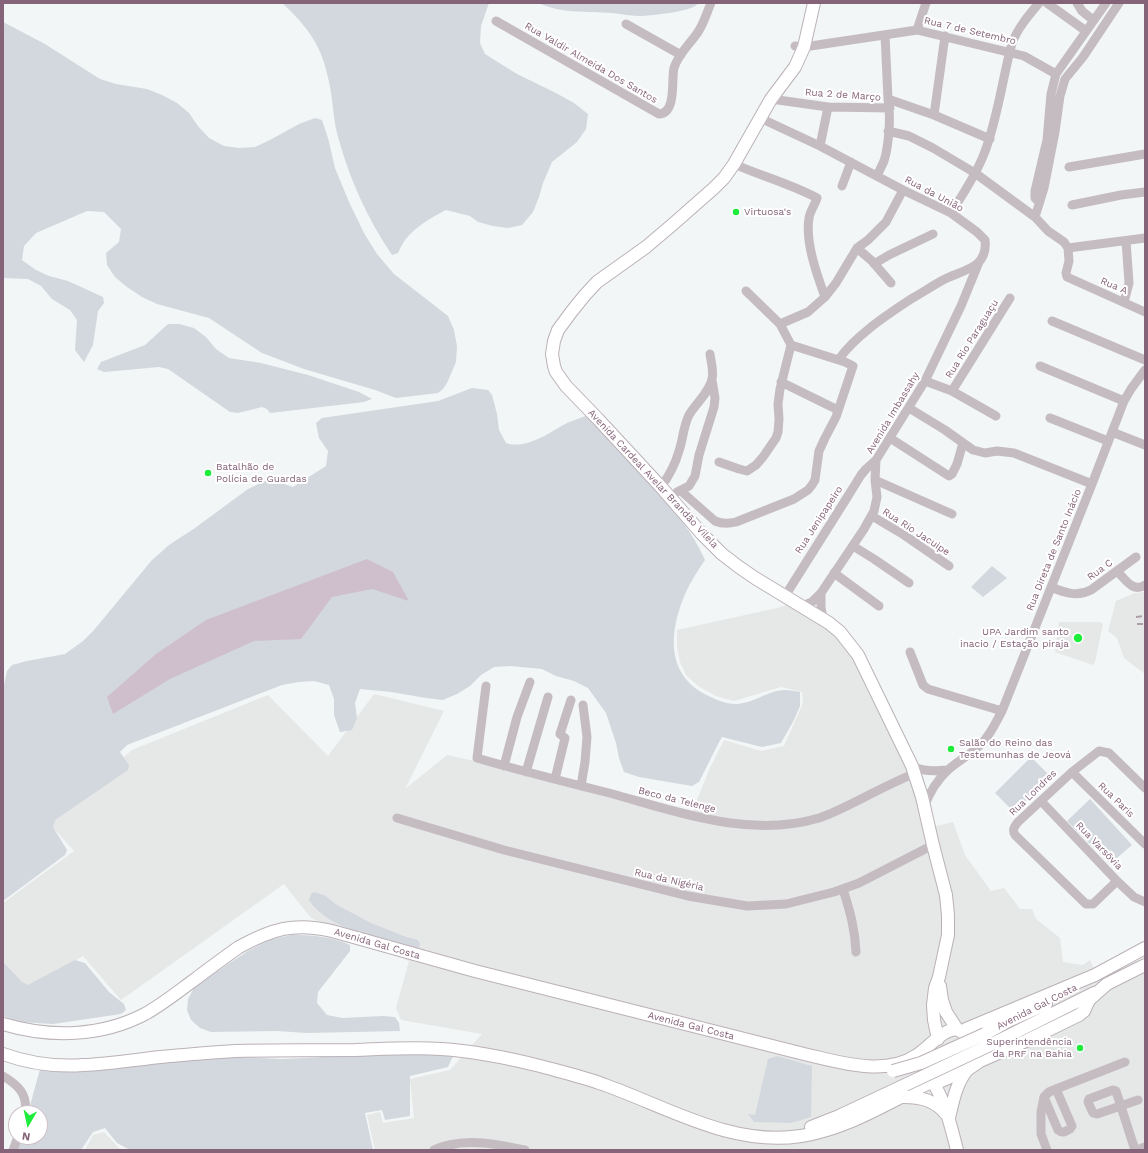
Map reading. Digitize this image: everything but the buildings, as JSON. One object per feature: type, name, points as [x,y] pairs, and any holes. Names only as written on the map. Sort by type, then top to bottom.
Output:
[{"type":"main road","name":"Avenida Cardeal Avelar Brandão Vilela","points":[[814,3],[799,47],[795,67],[772,99],[734,164],[724,178],[646,247],[597,282],[564,322],[556,335],[552,348],[552,354],[554,366],[560,379],[722,554],[739,567],[784,596],[823,618],[840,632],[858,656],[913,770],[946,895],[948,935],[939,977],[935,988],[933,1005],[935,1028],[938,1038]]},
{"type":"main road","name":"Avenida Gal Costa","points":[[3,1024],[38,1032],[60,1034],[83,1033],[117,1025],[133,1019],[154,1008],[239,947],[250,941],[274,931],[306,926],[332,931],[475,971],[770,1046],[832,1060],[868,1066],[893,1066],[903,1063],[912,1059],[938,1038],[948,1032],[966,1029],[1095,975]]},
{"type":"main road","points":[[1095,975],[1145,948]]},
{"type":"main road","points":[[768,1137],[806,1129],[840,1116],[992,1044],[1145,965]]},
{"type":"main road","name":"Avenida Gal Costa","points":[[770,1046],[788,1054],[815,1062],[859,1070],[882,1072],[893,1071],[927,1060],[985,1034],[1008,1021],[1084,984],[1095,975]]},
{"type":"main road","name":"Avenida Cardeal Avelar Brandão Vilela","points":[[939,977],[944,1007],[960,1030]]},
{"type":"main road","points":[[3,1054],[33,1062],[54,1065],[81,1066],[164,1056],[236,1051],[419,1048],[444,1049],[482,1053],[563,1072],[604,1084],[670,1112],[708,1126],[758,1137],[793,1137],[817,1134],[841,1126],[901,1097],[968,1069],[980,1061],[1028,1040],[1078,1015],[1084,1011],[1089,1000],[1099,990]]},
{"type":"main road","points":[[949,1118],[957,1087],[968,1069],[971,1058],[971,1048],[960,1030]]},
{"type":"main road","points":[[925,1049],[920,1065],[922,1072],[939,1092],[949,1118],[957,1150]]},
{"type":"main road","points":[[901,1097],[919,1097],[931,1101],[943,1110],[949,1118]]},
{"type":"street","name":"Rua Valdir Almeida Dos Santos","points":[[496,21],[659,114],[662,114],[666,112],[673,93],[674,67],[698,32],[711,3]]},
{"type":"street","points":[[917,30],[926,3]]},
{"type":"street","points":[[951,213],[981,162],[990,139],[1015,35],[1039,3]]},
{"type":"street","points":[[1047,3],[1086,31]]},
{"type":"street","points":[[1077,3],[1082,11],[1093,20]]},
{"type":"street","points":[[1039,202],[1035,198],[1035,194],[1048,140],[1051,94],[1056,74],[1106,3]]},
{"type":"street","points":[[1035,217],[1044,188],[1055,132],[1060,96],[1065,79],[1083,56],[1119,3]]},
{"type":"street","points":[[626,24],[681,55]]},
{"type":"street","name":"Rua 7 de Setembro","points":[[799,47],[917,30],[1010,51],[1024,56],[1056,74]]},
{"type":"street","points":[[877,176],[886,153],[890,108],[888,99],[885,34]]},
{"type":"street","points":[[934,115],[945,36]]},
{"type":"street","name":"Rua 2 de Março","points":[[772,99],[828,107],[890,108]]},
{"type":"street","name":"Rua 2 de Março","points":[[888,99],[934,115],[990,139]]},
{"type":"street","points":[[820,146],[828,107]]},
{"type":"street","name":"Rua da União","points":[[760,118],[820,146],[903,190],[951,213],[977,232],[985,240],[985,250],[979,262]]},
{"type":"street","points":[[888,131],[909,136],[933,148],[975,173],[1035,217],[1048,231],[1061,240],[1068,248],[1145,238]]},
{"type":"street","points":[[1069,167],[1145,154]]},
{"type":"street","points":[[842,186],[850,162]]},
{"type":"street","points":[[734,164],[817,198],[808,222],[815,269],[824,297]]},
{"type":"street","points":[[780,324],[808,312],[824,297],[836,283],[857,248],[868,240],[886,222],[903,190]]},
{"type":"street","points":[[1072,205],[1121,195],[1145,192]]},
{"type":"street","points":[[874,264],[889,255],[933,234]]},
{"type":"street","points":[[1124,302],[1129,283],[1126,241]]},
{"type":"street","points":[[857,248],[891,283]]},
{"type":"street","name":"Rua A","points":[[1068,248],[1069,261],[1066,275],[1069,279],[1145,312]]},
{"type":"street","points":[[839,360],[855,342],[876,323],[928,288],[979,262]]},
{"type":"street","name":"Avenida Imbassahy","points":[[802,606],[812,602],[821,593],[872,516],[877,497],[875,480],[876,460],[925,381],[961,306],[979,262]]},
{"type":"street","points":[[719,462],[747,471],[756,465],[768,451],[776,438],[779,428],[778,404],[781,382],[791,345],[780,324],[746,291]]},
{"type":"street","name":"Rua Rio Paraguaçu","points":[[952,391],[1010,298]]},
{"type":"street","points":[[1052,321],[1145,360]]},
{"type":"street","points":[[681,491],[715,521],[727,524],[736,522],[794,498],[805,492],[812,485],[815,480],[820,451],[836,418],[853,366],[791,345]]},
{"type":"street","points":[[710,354],[715,398],[711,419],[700,451],[695,476],[689,486],[681,491],[664,491],[675,463],[688,416],[705,394],[712,380]]},
{"type":"street","points":[[1040,366],[1124,400]]},
{"type":"street","name":"Rua Direta de Santo Inácio","points":[[924,807],[927,799],[948,770],[972,753],[996,723],[1124,400],[1145,370]]},
{"type":"street","points":[[925,381],[952,391],[996,416]]},
{"type":"street","points":[[781,382],[838,410]]},
{"type":"street","points":[[909,408],[979,452],[985,453],[1004,451],[1020,455],[1092,484]]},
{"type":"street","points":[[1050,418],[1108,441]]},
{"type":"street","points":[[1112,432],[1145,445]]},
{"type":"street","points":[[890,438],[950,476],[953,473],[963,443]]},
{"type":"street","name":"Rua Jenipapeiro","points":[[784,596],[861,475],[876,460]]},
{"type":"street","points":[[875,480],[952,514]]},
{"type":"street","name":"Rua Rio Jacuipe","points":[[872,516],[904,535],[949,566]]},
{"type":"street","points":[[853,546],[908,583]]},
{"type":"street","name":"Rua C","points":[[1051,587],[1068,593],[1086,593],[1136,557]]},
{"type":"street","points":[[1118,571],[1133,587],[1142,587],[1145,585]]},
{"type":"street","points":[[834,573],[879,606]]},
{"type":"street","points":[[821,593],[823,618]]},
{"type":"street","points":[[910,652],[923,685],[928,689],[1002,711]]},
{"type":"street","points":[[504,766],[516,717],[530,682]]},
{"type":"street","name":"Beco da Telenge","points":[[486,686],[477,758],[699,818],[743,825],[769,826],[793,824],[819,818],[840,809],[884,787],[913,770]]},
{"type":"street","points":[[526,772],[548,697]]},
{"type":"street","points":[[555,779],[565,740],[564,737],[560,735],[572,700]]},
{"type":"street","points":[[580,786],[585,762],[587,737],[583,705]]},
{"type":"street","name":"Rua Londres","points":[[1117,881],[1093,904],[1086,904],[1015,835],[1013,832],[1014,828],[1018,822],[1072,772],[1099,751],[1109,753],[1145,788]]},
{"type":"street","points":[[913,770],[948,770]]},
{"type":"street","name":"Rua Paris","points":[[1072,772],[1145,844]]},
{"type":"street","name":"Rua Varsōvia","points":[[1041,801],[1117,881],[1134,897],[1145,902]]},
{"type":"street","name":"Rua da Nigéria","points":[[396,818],[504,850],[688,896],[747,906],[786,904],[843,889],[933,845]]},
{"type":"street","points":[[843,889],[852,917],[856,952]]},
{"type":"street","points":[[1047,1150],[1040,1130],[1044,1097],[1049,1092],[1125,1062]]},
{"type":"street","points":[[3,1076],[17,1086],[25,1100],[25,1105]]},
{"type":"street","points":[[1044,1097],[1058,1130],[1064,1132],[1070,1129],[1072,1126],[1056,1089]]},
{"type":"street","points":[[1138,1100],[1120,1105],[1136,1150],[1145,1146]]},
{"type":"street","points":[[434,1150],[460,1143],[481,1143],[496,1144],[525,1150]]},
{"type":"shaded area","points":[[282,3],[489,3],[481,26],[480,43],[485,54],[517,74],[574,103],[588,114],[586,129],[577,142],[552,162],[533,212],[522,225],[508,228],[493,226],[478,222],[470,216],[446,210],[419,226],[405,240],[398,253],[392,255],[374,226],[359,196],[341,149],[326,69],[318,48],[307,29]]},
{"type":"shaded area","points":[[539,3],[699,3],[689,9],[681,11],[642,16],[556,9]]},
{"type":"shaded area","points":[[3,22],[45,44],[100,79],[116,84],[147,89],[177,103],[189,113],[209,138],[224,146],[239,148],[255,147],[299,124],[315,118],[322,120],[335,168],[364,233],[377,254],[394,274],[448,316],[454,330],[457,346],[456,362],[443,389],[438,393],[396,398],[375,390],[304,369],[262,353],[209,318],[157,304],[142,297],[115,277],[107,265],[106,253],[119,242],[121,229],[104,212],[87,211],[36,233],[24,246],[22,260],[36,270],[49,276],[68,281],[103,297],[104,303],[98,311],[93,345],[84,362],[75,350],[77,320],[70,310],[52,299],[41,286],[28,279],[3,278]]},
{"type":"shaded area","points":[[168,324],[179,324],[194,328],[206,337],[216,349],[229,358],[261,363],[308,375],[359,392],[372,399],[364,402],[270,413],[267,409],[262,407],[238,413],[230,412],[168,369],[159,367],[104,372],[97,369],[101,362],[145,345]]},
{"type":"shaded area","points":[[472,388],[488,390],[492,395],[499,430],[506,443],[514,445],[538,439],[567,423],[588,415],[659,492],[684,524],[705,560],[688,588],[677,619],[674,633],[674,646],[676,659],[681,671],[689,682],[701,692],[714,699],[733,704],[744,703],[773,692],[787,690],[800,692],[800,706],[781,743],[762,747],[722,737],[699,782],[692,786],[639,777],[624,772],[606,713],[588,688],[542,669],[510,666],[494,667],[481,675],[470,686],[443,700],[360,689],[355,703],[357,718],[352,730],[340,732],[334,715],[334,699],[329,685],[314,681],[282,685],[127,745],[120,752],[129,765],[128,770],[55,820],[53,827],[67,850],[65,855],[3,901],[3,690],[7,671],[12,665],[65,654],[83,641],[94,630],[152,560],[169,545],[248,489],[269,479],[293,487],[326,466],[328,451],[319,438],[316,423],[322,418],[438,401]]},
{"type":"shaded area","points":[[367,559],[393,572],[409,601],[372,589],[332,597],[301,639],[254,641],[170,679],[113,714],[107,697],[156,654],[206,620]]},
{"type":"shaded area","points":[[992,566],[1007,578],[983,597],[971,587]]},
{"type":"shaded area","points":[[1145,592],[1145,674],[1124,658],[1117,638],[1108,631],[1116,601],[1135,593]]},
{"type":"shaded area","points":[[790,604],[804,611],[844,643],[851,651],[868,692],[897,747],[911,779],[924,829],[953,822],[965,855],[991,891],[1004,888],[1020,909],[1032,909],[1036,919],[1060,938],[1063,962],[1083,965],[1090,960],[1100,982],[1145,963],[1145,1150],[375,1150],[367,1115],[380,1112],[383,1123],[414,1118],[410,1079],[450,1070],[482,1034],[401,1020],[396,1008],[409,961],[311,918],[284,884],[121,1000],[83,956],[27,988],[3,965],[3,903],[74,851],[49,823],[132,750],[268,695],[328,756],[374,694],[444,711],[405,789],[447,755],[692,819],[694,807],[710,768],[724,740],[761,751],[784,746],[803,703],[802,692],[781,687],[734,701],[716,696],[698,686],[686,675],[680,662],[677,647],[677,630]]},
{"type":"shaded area","name":"UPA Jardim santo inacio / Estação piraja","points":[[1059,622],[1100,622],[1103,624],[1095,662],[1093,665],[1055,652]]},
{"type":"shaded area","points":[[1031,757],[1050,776],[1015,813],[995,793]]},
{"type":"shaded area","points":[[1090,799],[1132,845],[1110,864],[1067,821]]},
{"type":"shaded area","points":[[314,892],[324,895],[337,905],[371,923],[406,937],[418,940],[420,944],[419,948],[372,937],[342,926],[329,919],[309,900],[311,894]]},
{"type":"shaded area","points":[[291,935],[329,938],[350,945],[350,951],[318,992],[317,1003],[327,1015],[342,1018],[383,1016],[395,1017],[399,1023],[400,1031],[307,1033],[277,1031],[211,1032],[200,1028],[191,1020],[187,1010],[188,999],[195,986],[248,951],[269,940]]},
{"type":"shaded area","points":[[75,960],[85,963],[109,992],[124,1004],[126,1010],[121,1014],[53,1024],[19,1022],[3,1016],[3,962],[22,982],[28,985]]},
{"type":"shaded area","points":[[407,1053],[454,1054],[448,1067],[410,1076],[410,1116],[385,1120],[382,1110],[365,1113],[373,1150],[130,1150],[117,1143],[105,1128],[93,1132],[81,1150],[15,1150],[17,1145],[48,1145],[48,1105],[30,1105],[40,1069],[79,1072],[199,1058],[239,1057],[282,1059]]},
{"type":"shaded area","points":[[777,1056],[812,1066],[811,1117],[791,1123],[754,1122],[748,1114],[755,1115],[768,1059]]},
{"type":"shaded area","points":[[104,1132],[119,1148],[123,1150],[85,1150],[93,1135]]},
{"type":"railway","points":[[1136,617],[1145,616]]},
{"type":"railway","points":[[1137,624],[1145,624]]},
{"type":"place","name":"Virtuosa's","points":[[736,212]]},
{"type":"place","name":"Batalhão de Polícia de Guardas","points":[[208,473]]},
{"type":"place","name":"UPA Jardim santo inacio / Estação piraja","points":[[1078,638]]},
{"type":"place","name":"Salão do Reino das Testemunhas de Jeová","points":[[951,749]]},
{"type":"place","name":"Superintendência da PRF na Bahia","points":[[1080,1048]]}]
